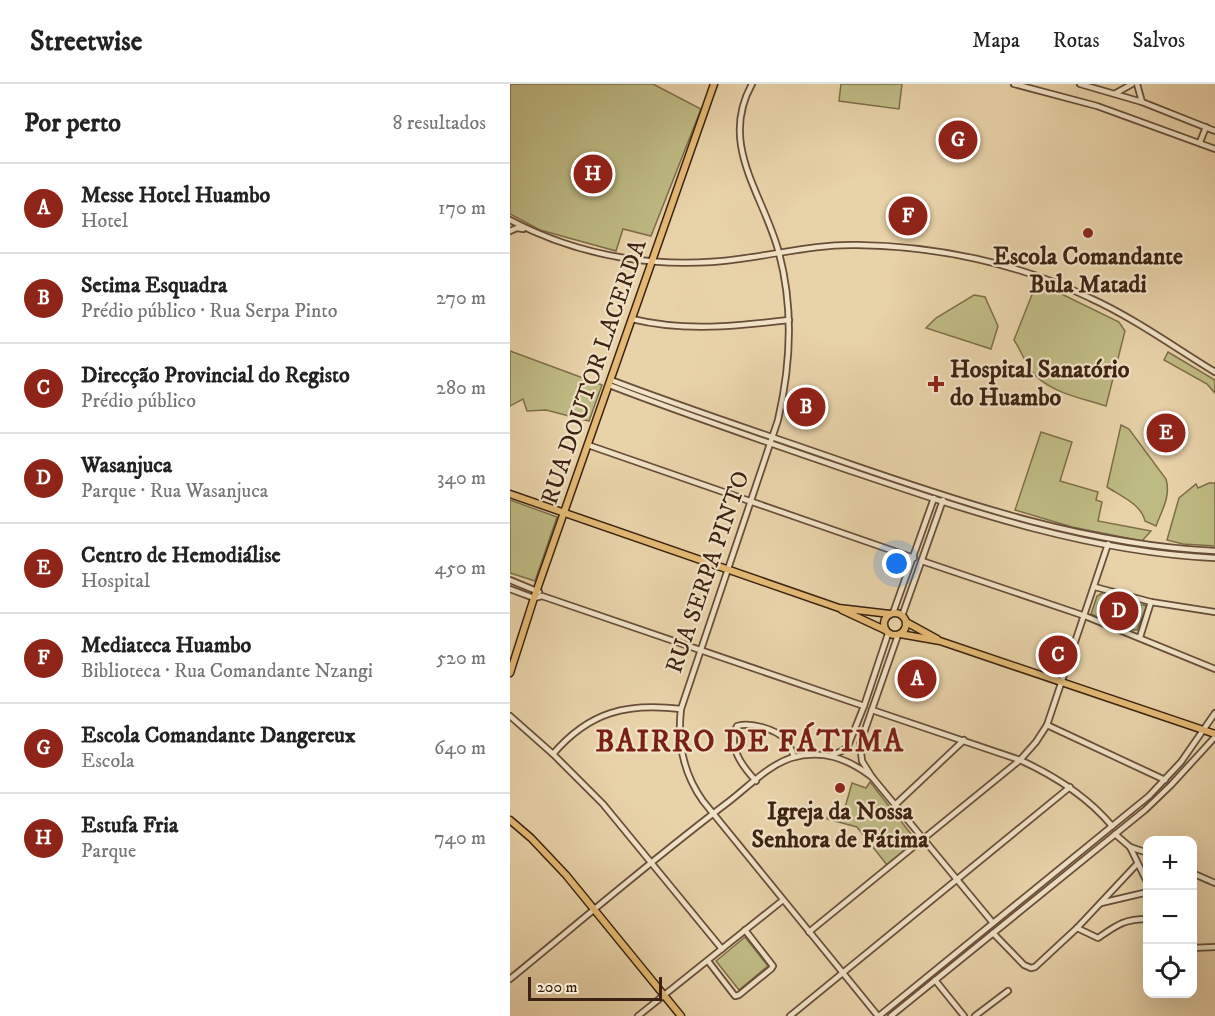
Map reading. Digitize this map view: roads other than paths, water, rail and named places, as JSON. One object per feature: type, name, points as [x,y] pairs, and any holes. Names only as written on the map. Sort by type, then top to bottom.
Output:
[{"type":"main road","name":"RUA DOUTOR LACERDA","points":[[510,672],[714,84]]},
{"type":"main road","points":[[510,494],[839,608],[887,632],[940,641],[1215,735]]},
{"type":"main road","points":[[839,608],[891,614],[904,619],[940,641]]},
{"type":"main road","points":[[887,632],[884,621],[891,614]]},
{"type":"main road","points":[[899,635],[906,628],[904,619]]},
{"type":"main road","points":[[510,820],[548,855],[681,1016]]},
{"type":"street","name":"RUA SERPA PINTO","points":[[752,84],[745,98],[740,120],[740,141],[752,184],[779,252],[789,321],[790,350],[785,389],[772,437],[681,709],[679,741],[684,765],[696,792],[878,1016]]},
{"type":"street","points":[[1014,84],[1097,106],[1215,148]]},
{"type":"street","points":[[1049,92],[1051,84]]},
{"type":"street","points":[[1080,84],[1142,102],[1215,130]]},
{"type":"street","points":[[1115,94],[1132,84]]},
{"type":"street","points":[[1137,84],[1142,102]]},
{"type":"street","points":[[1200,142],[1206,127]]},
{"type":"street","points":[[510,220],[528,230]]},
{"type":"street","points":[[510,231],[517,228],[528,230],[598,254],[652,261],[721,261],[800,248],[856,244],[946,253],[1040,276],[1090,298],[1215,372]]},
{"type":"street","points":[[632,319],[690,327],[724,327],[789,321]]},
{"type":"street","points":[[610,383],[770,443],[943,502],[1031,529],[1108,546],[1215,558]]},
{"type":"street","points":[[732,427],[772,437],[945,496],[1034,522],[1109,540],[1215,551]]},
{"type":"street","points":[[588,445],[914,558]]},
{"type":"street","points":[[802,454],[804,448]]},
{"type":"street","points":[[845,469],[847,463]]},
{"type":"street","points":[[891,614],[914,558],[936,493]]},
{"type":"street","points":[[904,619],[945,496]]},
{"type":"street","points":[[1031,529],[1034,522]]},
{"type":"street","points":[[1068,537],[1070,531]]},
{"type":"street","points":[[809,932],[1020,760],[1036,742],[1047,725],[1109,540]]},
{"type":"street","points":[[1188,550],[1188,556]]},
{"type":"street","points":[[922,561],[1085,616],[1215,669]]},
{"type":"street","points":[[510,580],[537,589],[543,596],[864,706]]},
{"type":"street","points":[[1095,587],[1151,602],[1215,612]]},
{"type":"street","points":[[510,590],[534,598],[543,596]]},
{"type":"street","points":[[1140,637],[1151,602]]},
{"type":"street","points":[[510,979],[713,813],[778,765],[794,758],[831,755],[848,746],[864,706],[887,632]]},
{"type":"street","points":[[899,635],[859,749],[862,761],[872,777],[993,923]]},
{"type":"street","points":[[553,754],[568,737],[583,726],[617,710],[657,706],[681,709]]},
{"type":"street","points":[[872,710],[1020,760],[1054,776],[1103,815],[1112,826]]},
{"type":"street","points":[[878,1016],[1149,796],[1165,780],[1205,730],[1215,713]]},
{"type":"street","points":[[510,716],[553,754],[603,804],[722,949]]},
{"type":"street","points":[[756,781],[738,757],[734,738],[737,726],[744,724],[758,726],[778,735],[785,739],[794,758]]},
{"type":"street","points":[[1047,725],[1165,780]]},
{"type":"street","points":[[891,1016],[1145,810],[1171,785],[1215,735]]},
{"type":"street","points":[[895,805],[964,740]]},
{"type":"street","points":[[831,755],[851,762],[872,777]]},
{"type":"street","points":[[790,1016],[1070,787]]},
{"type":"street","points":[[1115,834],[1130,847],[1143,851]]},
{"type":"street","points":[[1130,847],[1143,875]]},
{"type":"street","points":[[993,933],[1024,965],[1031,969],[1077,928],[1137,864]]},
{"type":"street","points":[[1197,875],[1215,883]]},
{"type":"street","points":[[1101,903],[1143,893]]},
{"type":"street","points":[[638,1016],[783,900]]},
{"type":"street","points":[[1077,928],[1098,938],[1115,925],[1125,921],[1143,919]]},
{"type":"street","points":[[708,961],[735,996],[771,969],[772,964],[745,930]]},
{"type":"street","points":[[1197,948],[1215,947]]},
{"type":"street","points":[[934,980],[964,1016]]},
{"type":"street","points":[[975,1016],[1008,991]]},
{"type":"place","name":"Escola Comandante Dangereux","points":[[958,140]]},
{"type":"place","name":"Estufa Fria","points":[[593,174]]},
{"type":"place","name":"Mediateca Huambo","points":[[908,216]]},
{"type":"place","name":"Escola Comandante Bula Matadi","points":[[1088,233]]},
{"type":"place","name":"Hospital Sanatório do Huambo","points":[[936,384]]},
{"type":"place","name":"Setima Esquadra","points":[[806,407]]},
{"type":"place","name":"Centro de Hemodiálise","points":[[1166,433]]},
{"type":"place","name":"Wasanjuca","points":[[1119,611]]},
{"type":"place","name":"Direcção Provincial do Registo","points":[[1058,655]]},
{"type":"place","name":"Messe Hotel Huambo","points":[[917,679]]},
{"type":"place","name":"Igreja da Nossa Senhora de Fátima","points":[[840,788]]},
{"type":"district","name":"BAIRRO DE FÁTIMA","points":[[750,742]]}]
